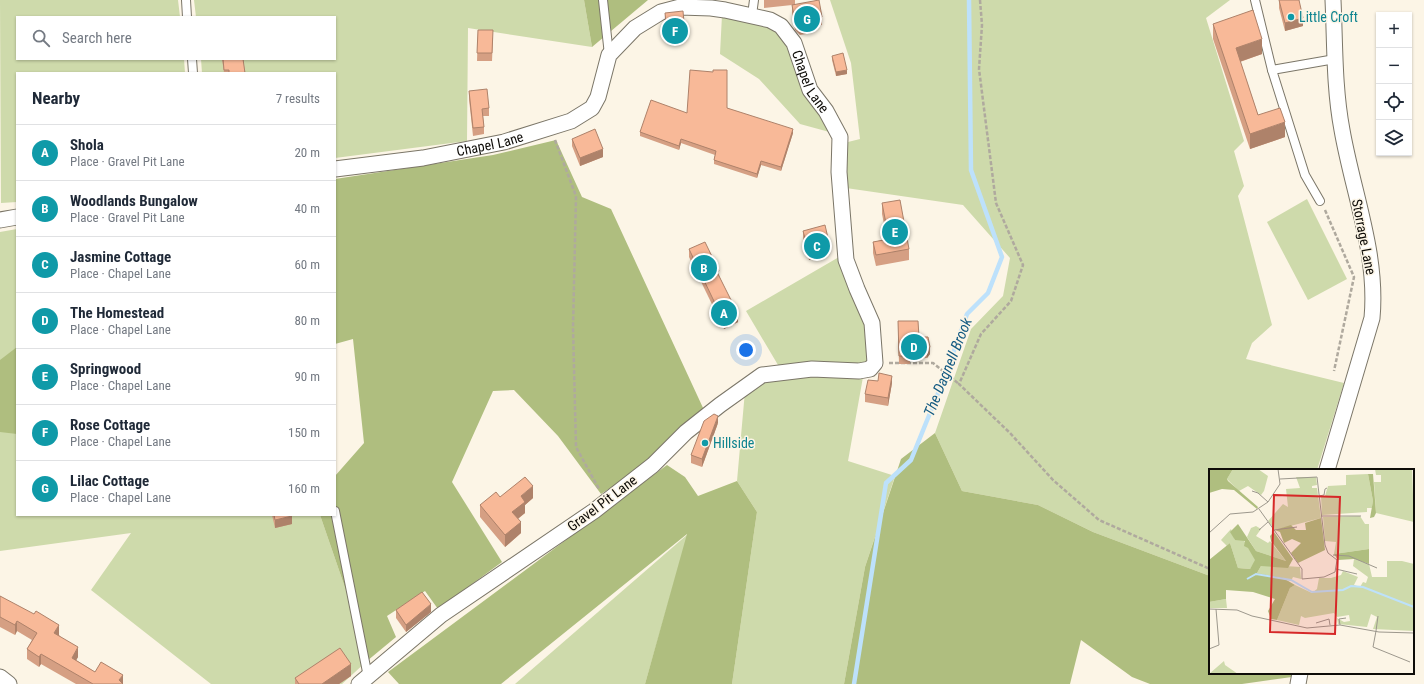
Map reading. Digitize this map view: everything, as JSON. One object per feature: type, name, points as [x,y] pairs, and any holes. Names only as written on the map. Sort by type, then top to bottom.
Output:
[{"type":"street","name":"Storrage Lane","points":[[1327,469],[1370,325],[1374,294],[1366,235],[1341,130],[1335,59],[1333,0]]},
{"type":"street","name":"Chapel Lane","points":[[336,169],[423,158],[504,142],[571,121],[592,108],[598,97],[609,55],[635,28],[661,12],[671,9],[711,8],[752,15],[770,20],[781,26],[794,43],[810,90],[826,111],[840,137],[839,172],[846,260],[872,323],[875,362]]},
{"type":"street","points":[[0,220],[16,217]]},
{"type":"street","name":"Gravel Pit Lane","points":[[363,680],[441,615],[606,501],[653,465],[686,432],[720,404],[762,375],[812,369],[859,371],[870,369],[875,362]]},
{"type":"street","points":[[1298,684],[1300,674]]},
{"type":"street","points":[[0,677],[9,684]]},
{"type":"lane","points":[[186,0],[187,16]]},
{"type":"lane","points":[[603,0],[609,55]]},
{"type":"lane","points":[[752,15],[754,0]]},
{"type":"lane","points":[[1255,0],[1272,70],[1305,175],[1320,201]]},
{"type":"lane","points":[[1272,70],[1335,59]]},
{"type":"lane","points":[[192,60],[193,72]]},
{"type":"lane","points":[[336,516],[363,680]]},
{"type":"path","points":[[959,384],[981,334],[1012,300],[1023,265],[996,203],[979,69],[982,25],[980,0]]},
{"type":"path","points":[[551,128],[576,196],[573,328],[576,447],[606,501]]},
{"type":"path","points":[[1320,201],[1354,277],[1334,371]]},
{"type":"path","points":[[875,362],[933,363],[954,379],[1010,433],[1053,480],[1099,520],[1209,569]]},
{"type":"green space","points":[[0,0],[178,0],[180,16],[16,16],[16,60],[184,60],[185,72],[16,72],[16,202],[1,203]]},
{"type":"green space","points":[[194,0],[584,0],[592,47],[468,28],[467,141],[336,158],[336,72],[202,72],[201,60],[336,60],[336,16],[196,16]]},
{"type":"green space","points":[[584,0],[648,0],[592,47]]},
{"type":"green space","points":[[830,0],[1230,0],[1206,18],[1244,141],[1234,151],[1244,186],[1238,196],[1272,325],[1252,343],[1246,359],[1344,383],[1317,469],[1209,469],[1209,576],[1093,532],[1038,505],[962,491],[935,433],[971,329],[1003,296],[1010,258],[963,205],[846,188],[848,142],[860,139],[851,63]]},
{"type":"green space","points":[[722,15],[758,20],[786,38],[799,68],[811,104],[833,133],[800,124],[759,79],[720,54]]},
{"type":"green space","points":[[556,140],[582,197],[611,209],[704,410],[640,469],[601,494],[558,436],[514,390],[493,391],[452,482],[502,562],[438,609],[425,591],[387,616],[396,637],[367,661],[352,608],[320,516],[336,516],[336,475],[364,443],[353,339],[336,344],[336,179],[493,155]]},
{"type":"green space","points":[[1307,199],[1347,279],[1308,300],[1267,222]]},
{"type":"green space","points":[[16,229],[16,516],[320,516],[352,608],[367,661],[342,684],[211,684],[91,590],[131,533],[0,551],[0,232]]},
{"type":"green space","points":[[839,257],[856,295],[867,326],[870,341],[870,353],[867,364],[778,365],[746,311]]},
{"type":"green space","points":[[16,348],[16,434],[0,432],[0,360]]},
{"type":"green space","points":[[780,376],[863,377],[848,461],[895,476],[865,567],[844,684],[732,684],[757,512],[737,481],[745,391],[762,382]]},
{"type":"green space","points":[[935,433],[962,491],[1038,505],[1093,532],[1209,576],[1209,674],[1292,674],[1292,677],[1242,684],[1150,684],[1132,677],[1081,640],[1070,684],[844,684],[865,567],[901,459]]},
{"type":"green space","points":[[667,465],[685,477],[698,496],[737,481],[757,512],[732,684],[645,684],[687,534],[501,684],[399,684],[388,672]]},
{"type":"green space","points":[[688,534],[645,684],[515,684]]},
{"type":"building","points":[[819,0],[822,17],[809,19],[811,26],[800,28],[795,22],[792,5]]},
{"type":"building","name":"Little Croft","points":[[1279,0],[1299,0],[1303,18],[1285,23]]},
{"type":"building","points":[[1253,10],[1262,39],[1236,48],[1258,115],[1280,108],[1285,122],[1250,134],[1213,24]]},
{"type":"building","points":[[683,11],[685,34],[667,36],[665,13]]},
{"type":"building","points":[[478,30],[493,30],[492,53],[477,53]]},
{"type":"building","points":[[843,53],[847,70],[836,72],[832,56]]},
{"type":"building","points":[[223,60],[243,60],[245,72],[229,72],[229,70],[224,70]]},
{"type":"building","points":[[690,70],[713,72],[713,70],[727,70],[727,108],[793,129],[781,167],[761,161],[757,174],[714,160],[716,151],[681,139],[679,146],[640,132],[651,100],[687,113]]},
{"type":"building","points":[[487,89],[489,108],[482,109],[484,127],[473,128],[469,91]]},
{"type":"building","points":[[595,129],[603,149],[580,158],[572,139]]},
{"type":"building","points":[[900,200],[909,249],[876,255],[873,242],[889,239],[882,203]]},
{"type":"building","points":[[825,225],[830,247],[809,252],[803,231]]},
{"type":"building","points":[[705,242],[719,271],[717,272],[738,314],[724,322],[689,249]]},
{"type":"building","points":[[898,321],[918,321],[919,337],[928,337],[930,347],[927,351],[910,351],[910,356],[899,356]]},
{"type":"building","points":[[879,373],[892,376],[888,398],[865,394],[868,380],[878,381]]},
{"type":"building","name":"Hillside","points":[[714,414],[718,416],[702,459],[691,455],[704,421]]},
{"type":"building","points":[[525,477],[533,486],[521,496],[525,502],[512,512],[521,522],[505,535],[480,505],[496,492],[500,497]]},
{"type":"building","points":[[274,516],[292,516],[275,520]]},
{"type":"building","points":[[422,592],[431,604],[406,625],[396,610]]},
{"type":"building","points":[[0,596],[34,614],[36,611],[59,625],[54,633],[78,647],[72,658],[95,672],[101,662],[123,675],[119,680],[123,684],[93,684],[41,654],[39,657],[27,649],[37,633],[17,621],[15,625],[0,617]]},
{"type":"building","points":[[340,648],[351,664],[322,684],[299,684],[295,678]]},
{"type":"waterway","name":"The Dagnell Brook","points":[[854,684],[886,483],[911,460],[945,376],[967,314],[988,293],[1002,257],[971,170],[969,0]]},
{"type":"place","name":"Little Croft","points":[[1291,17]]},
{"type":"place","name":"Lilac Cottage","points":[[807,19]]},
{"type":"place","name":"Rose Cottage","points":[[675,31]]},
{"type":"place","name":"Springwood","points":[[895,232]]},
{"type":"place","name":"Jasmine Cottage","points":[[817,246]]},
{"type":"place","name":"Woodlands Bungalow","points":[[704,268]]},
{"type":"place","name":"Shola","points":[[724,313]]},
{"type":"place","name":"The Homestead","points":[[914,347]]},
{"type":"place","name":"Hillside","points":[[705,443]]}]
